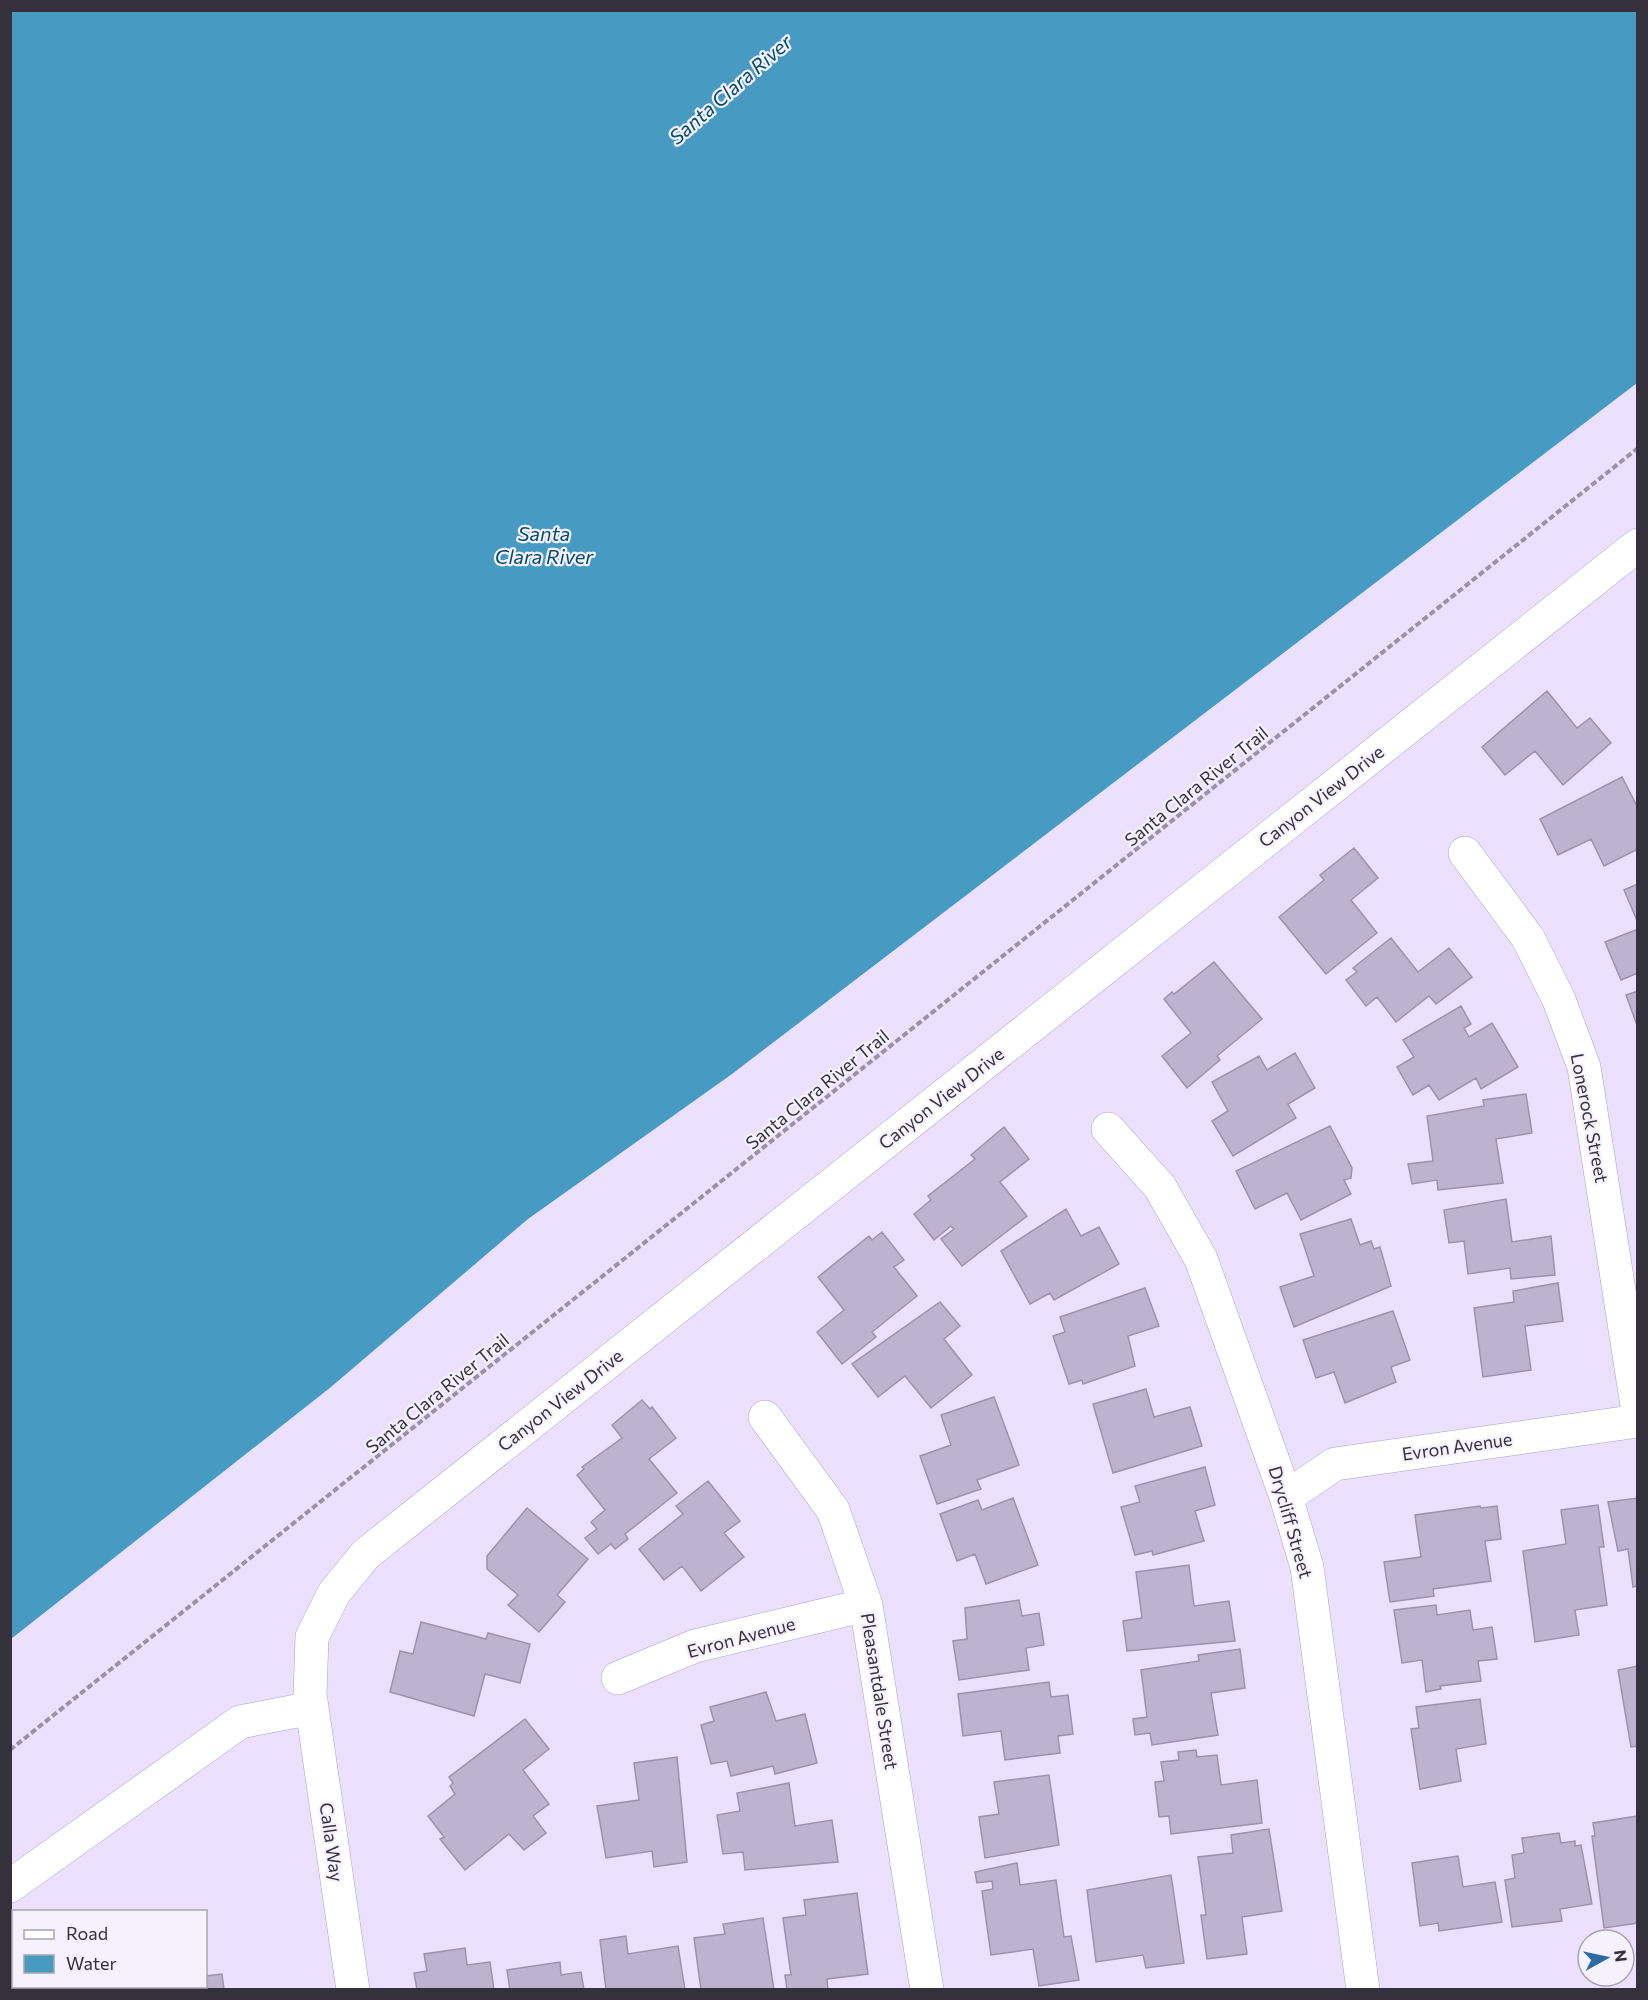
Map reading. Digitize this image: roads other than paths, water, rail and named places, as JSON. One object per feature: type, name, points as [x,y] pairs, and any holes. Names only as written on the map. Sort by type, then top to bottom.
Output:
[{"type":"street","name":"Canyon View Drive","points":[[311,1701],[312,1637],[334,1593],[366,1554],[1638,544]]},
{"type":"street","name":"Lonerock Street","points":[[1466,853],[1528,938],[1560,999],[1584,1067],[1638,1412]]},
{"type":"street","name":"Drycliff Street","points":[[1108,1129],[1161,1187],[1201,1259],[1286,1497],[1307,1567],[1364,1989]]},
{"type":"street","name":"Pleasantdale Street","points":[[765,1417],[832,1510],[866,1605],[927,1989]]},
{"type":"street","name":"Evron Avenue","points":[[1286,1497],[1335,1464],[1638,1421]]},
{"type":"street","name":"Evron Avenue","points":[[618,1678],[695,1646],[866,1605]]},
{"type":"street","points":[[10,1886],[240,1722],[311,1701]]},
{"type":"street","name":"Calla Way","points":[[311,1701],[353,1989]]},
{"type":"water","name":"Santa Clara River","points":[[11,10],[1637,11],[1637,383],[732,1074],[528,1219],[331,1387],[11,1639]]}]
